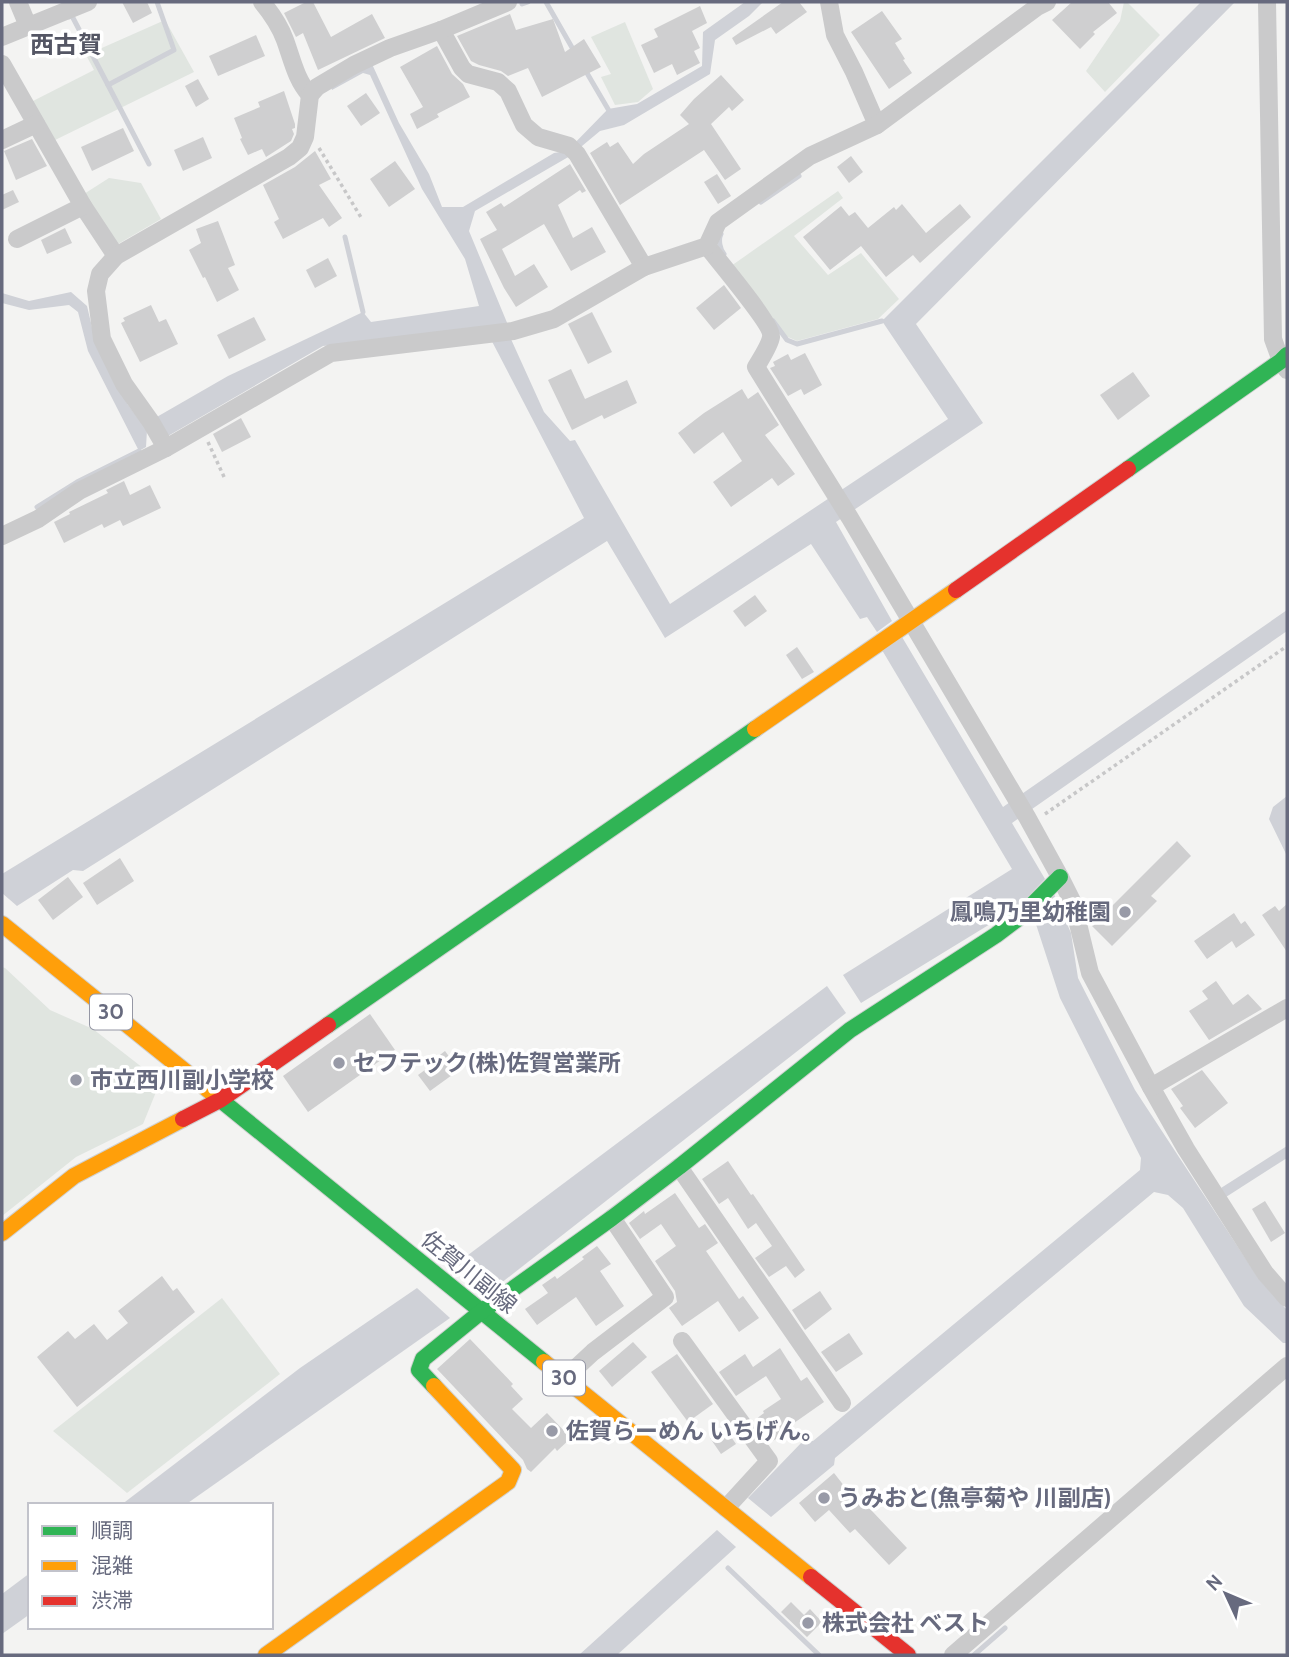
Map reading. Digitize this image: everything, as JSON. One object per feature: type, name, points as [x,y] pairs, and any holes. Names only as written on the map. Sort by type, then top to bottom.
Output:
[{"type":"street","points":[[18,2],[27,26]]},
{"type":"street","points":[[2,37],[88,2]]},
{"type":"street","points":[[262,2],[284,36],[301,85],[310,95]]},
{"type":"street","points":[[166,448],[124,384],[102,339],[96,291],[100,274],[116,256],[289,157],[300,148],[305,137],[310,95],[317,88],[390,47],[441,30],[508,2]]},
{"type":"street","points":[[829,2],[835,35],[877,125]]},
{"type":"street","points":[[2,536],[38,519],[79,491],[166,448],[331,353],[513,331],[554,319],[644,267],[707,246],[718,222],[810,156],[877,125],[1047,2]]},
{"type":"street","points":[[2,1233],[74,1175],[220,1100],[1285,362],[1273,339],[1267,2]]},
{"type":"street","points":[[441,30],[468,74],[498,82],[508,90],[524,125],[538,137],[573,150],[644,267]]},
{"type":"street","points":[[2,65],[83,206],[116,256]]},
{"type":"street","points":[[2,140],[36,124]]},
{"type":"street","points":[[17,239],[83,206]]},
{"type":"street","points":[[707,246],[770,331],[771,338],[755,367],[833,489],[1060,877],[1073,903],[1090,973],[1151,1087],[1186,1149],[1265,1273],[1287,1298]]},
{"type":"street","points":[[266,1655],[508,1482],[513,1470],[419,1370],[423,1359],[482,1311],[679,1167],[850,1030],[1020,917],[1060,877]]},
{"type":"street","name":"佐賀川副線","points":[[2,924],[908,1655]]},
{"type":"street","points":[[1151,1087],[1287,1008]]},
{"type":"street","points":[[679,1167],[842,1403]]},
{"type":"street","points":[[565,1378],[593,1352],[665,1297],[612,1218]]},
{"type":"street","points":[[682,1341],[769,1461],[726,1508]]},
{"type":"street","points":[[953,1655],[1287,1366]]},
{"type":"path","points":[[300,148],[318,147],[362,219]]},
{"type":"path","points":[[201,428],[225,479]]},
{"type":"path","points":[[1029,821],[1287,646]]},
{"type":"shaded area","points":[[745,2],[763,2],[749,16],[715,40],[710,74],[624,125],[600,131],[570,156],[475,211],[469,231],[508,325],[505,326],[544,412],[570,441],[575,440],[670,604],[948,419],[882,321],[1201,2],[1235,2],[916,324],[983,423],[836,522],[892,621],[877,632],[867,617],[860,619],[811,544],[665,638],[607,541],[83,871],[73,870],[17,906],[2,893],[2,874],[584,518],[485,328],[323,346],[168,436],[155,418],[228,376],[363,312],[371,322],[479,306],[465,259],[422,189],[370,75],[363,73],[332,90],[331,87],[372,64],[399,123],[429,174],[442,207],[463,207],[554,153],[567,151],[608,109],[637,104],[702,66],[703,32]]},
{"type":"shaded area","points":[[1124,2],[1160,35],[1105,92],[1086,71],[1120,21]]},
{"type":"shaded area","points":[[165,20],[194,72],[51,142],[31,102],[94,70],[86,55]]},
{"type":"shaded area","points":[[625,22],[653,89],[638,102],[615,105],[601,77],[611,74],[591,37]]},
{"type":"shaded area","points":[[109,178],[141,183],[161,219],[118,244],[84,194]]},
{"type":"shaded area","points":[[838,191],[843,198],[794,236],[828,275],[861,253],[899,299],[878,319],[797,341],[779,333],[731,266]]},
{"type":"shaded area","points":[[71,292],[87,306],[96,344],[128,405],[147,430],[146,447],[139,451],[88,351],[78,312],[69,305],[29,310],[2,303],[2,293],[29,301]]},
{"type":"shaded area","points":[[1287,610],[1287,631],[1012,823],[1045,879],[1018,907],[861,1003],[843,975],[1012,869],[882,650],[902,637],[1003,807]]},
{"type":"shaded area","points":[[1287,796],[1287,856],[1269,819],[1273,807]]},
{"type":"shaded area","points":[[1053,892],[1071,933],[1078,978],[1135,1090],[1259,1279],[1287,1310],[1287,1343],[1283,1343],[1244,1306],[1183,1208],[1168,1195],[1154,1192],[835,1458],[834,1465],[771,1517],[748,1498],[803,1441],[813,1441],[1140,1170],[1141,1158],[1060,998],[1032,912]]},
{"type":"shaded area","name":"市立西川副小学校","points":[[2,967],[50,1010],[93,1029],[143,1068],[156,1092],[143,1124],[76,1157],[2,1216]]},
{"type":"shaded area","points":[[827,986],[846,1013],[491,1291],[456,1264]]},
{"type":"shaded area","points":[[1287,1146],[1287,1158],[1226,1197],[1221,1188]]},
{"type":"shaded area","points":[[417,1288],[450,1318],[188,1503],[124,1503],[300,1368]]},
{"type":"shaded area","points":[[222,1298],[280,1374],[127,1493],[53,1431]]},
{"type":"shaded area","points":[[717,1530],[736,1547],[617,1655],[579,1655]]},
{"type":"shaded area","points":[[28,1574],[28,1615],[2,1634],[2,1594]]},
{"type":"building","points":[[122,2],[147,2],[152,13],[133,23]]},
{"type":"building","points":[[306,2],[313,2],[331,37],[372,14],[385,38],[318,70],[303,33],[296,37],[284,13]]},
{"type":"building","points":[[783,2],[799,2],[807,12],[776,34],[771,27],[736,45],[732,38]]},
{"type":"building","points":[[1072,2],[1108,2],[1117,13],[1093,32],[1095,34],[1080,49],[1052,20]]},
{"type":"building","points":[[700,6],[707,23],[692,31],[700,48],[694,51],[700,63],[677,75],[672,64],[654,73],[641,45],[658,37],[654,29]]},
{"type":"building","points":[[882,11],[902,39],[895,43],[912,73],[889,89],[851,32]]},
{"type":"building","points":[[510,14],[516,30],[553,19],[565,52],[584,39],[601,67],[542,97],[528,68],[508,76],[471,61],[457,36]]},
{"type":"building","points":[[256,35],[265,56],[218,76],[209,56]]},
{"type":"building","points":[[437,46],[452,74],[463,84],[470,97],[437,114],[439,117],[417,129],[410,114],[423,107],[400,67]]},
{"type":"building","points":[[721,75],[744,100],[732,111],[729,107],[711,124],[741,169],[725,180],[704,150],[620,205],[590,153],[607,142],[610,147],[618,142],[633,164],[689,124],[680,115]]},
{"type":"building","points":[[198,79],[209,99],[196,107],[185,86]]},
{"type":"building","points":[[284,91],[295,124],[291,141],[266,157],[262,149],[248,155],[234,118],[260,107],[258,102]]},
{"type":"building","points":[[366,93],[380,113],[361,126],[347,106]]},
{"type":"building","points":[[123,128],[134,151],[92,171],[81,147]]},
{"type":"building","points":[[203,137],[212,158],[183,171],[174,150]]},
{"type":"building","points":[[32,139],[47,166],[16,180],[4,151]]},
{"type":"building","points":[[315,151],[331,179],[319,185],[342,218],[329,227],[323,218],[283,239],[274,222],[279,219],[263,185],[295,167]]},
{"type":"building","points":[[851,156],[863,172],[849,183],[837,167]]},
{"type":"building","points":[[395,161],[415,189],[389,207],[370,179]]},
{"type":"building","points":[[570,164],[586,191],[582,193],[580,190],[558,205],[573,238],[592,227],[606,252],[571,271],[544,224],[502,249],[515,276],[534,264],[548,287],[516,307],[480,239],[497,230],[486,212],[501,203],[504,207]]},
{"type":"building","points":[[717,174],[731,196],[718,204],[704,182]]},
{"type":"building","points":[[13,190],[19,202],[2,210],[2,195]]},
{"type":"building","points":[[902,204],[926,233],[960,204],[971,217],[920,263],[913,255],[886,277],[861,246],[830,270],[803,237],[841,206],[849,216],[855,212],[868,228],[894,207],[896,210]]},
{"type":"building","points":[[218,221],[235,265],[228,268],[239,290],[217,302],[189,250],[201,243],[196,229]]},
{"type":"building","points":[[65,228],[72,243],[47,254],[41,240]]},
{"type":"building","points":[[328,258],[337,276],[315,288],[306,270]]},
{"type":"building","points":[[724,285],[741,308],[714,330],[696,308]]},
{"type":"building","points":[[151,305],[159,322],[166,319],[178,344],[140,362],[121,323],[125,321],[123,318]]},
{"type":"building","points":[[592,312],[612,352],[588,364],[568,324]]},
{"type":"building","points":[[254,317],[266,340],[229,359],[217,335]]},
{"type":"building","points":[[805,353],[822,385],[804,395],[801,389],[788,396],[770,368],[775,366],[773,362],[788,354],[791,360]]},
{"type":"building","points":[[571,369],[585,399],[627,380],[637,403],[604,419],[602,415],[572,430],[548,380]]},
{"type":"building","points":[[1133,372],[1150,396],[1118,420],[1100,395]]},
{"type":"building","points":[[742,389],[748,399],[758,392],[779,425],[765,435],[795,474],[778,486],[772,478],[731,507],[713,482],[742,461],[723,432],[694,454],[678,433]]},
{"type":"building","points":[[241,418],[251,437],[222,452],[213,434]]},
{"type":"building","points":[[124,481],[130,495],[150,485],[161,508],[123,526],[120,520],[104,528],[102,524],[64,543],[54,522],[108,493],[106,490]]},
{"type":"building","points":[[755,595],[767,611],[745,627],[733,611]]},
{"type":"building","points":[[797,647],[814,672],[802,679],[786,655]]},
{"type":"building","points":[[1177,841],[1191,856],[1151,896],[1157,901],[1112,946],[1092,926]]},
{"type":"building","points":[[120,858],[134,881],[97,905],[83,883]]},
{"type":"building","points":[[68,877],[83,897],[53,920],[38,900]]},
{"type":"building","points":[[1287,904],[1287,952],[1262,915],[1275,906],[1279,911]]},
{"type":"building","points":[[1234,913],[1241,924],[1245,921],[1255,935],[1236,948],[1232,941],[1207,959],[1194,941]]},
{"type":"building","points":[[1216,981],[1233,1005],[1248,994],[1262,1009],[1209,1040],[1189,1011],[1208,999],[1202,991]]},
{"type":"building","name":"セフテック(株)佐賀営業所","points":[[370,1014],[395,1050],[308,1112],[283,1076]]},
{"type":"building","points":[[445,1051],[459,1070],[430,1091],[418,1075]]},
{"type":"building","points":[[1202,1070],[1228,1103],[1195,1128],[1180,1108],[1183,1106],[1171,1089]]},
{"type":"building","points":[[728,1161],[805,1270],[795,1278],[786,1266],[769,1277],[755,1258],[772,1246],[756,1223],[748,1229],[728,1198],[719,1204],[702,1179]]},
{"type":"building","points":[[675,1193],[699,1228],[705,1224],[718,1243],[706,1251],[739,1299],[743,1296],[759,1318],[739,1332],[718,1301],[682,1326],[669,1308],[677,1302],[675,1291],[655,1261],[676,1246],[661,1224],[640,1239],[629,1223]]},
{"type":"building","points":[[1265,1201],[1285,1233],[1271,1242],[1252,1209]]},
{"type":"building","points":[[597,1246],[611,1264],[600,1271],[624,1306],[596,1326],[576,1297],[537,1325],[525,1309],[548,1293],[542,1285],[555,1276],[557,1279]]},
{"type":"building","points":[[162,1276],[173,1291],[177,1288],[195,1312],[77,1407],[37,1357],[68,1331],[75,1339],[94,1324],[107,1340],[128,1323],[118,1311]]},
{"type":"building","points":[[820,1291],[832,1309],[805,1330],[792,1310]]},
{"type":"building","points":[[849,1333],[863,1354],[836,1372],[821,1352]]},
{"type":"building","points":[[470,1339],[513,1384],[511,1386],[523,1399],[512,1409],[531,1428],[547,1413],[571,1438],[557,1451],[555,1448],[531,1472],[523,1460],[437,1369]]},
{"type":"building","points":[[633,1342],[647,1357],[612,1387],[599,1371]]},
{"type":"building","points":[[780,1348],[801,1381],[807,1377],[824,1402],[771,1442],[756,1419],[781,1399],[766,1376],[736,1396],[719,1372],[745,1354],[753,1367]]},
{"type":"building","points":[[677,1354],[713,1404],[688,1422],[651,1372]]},
{"type":"building","points":[[725,1428],[736,1444],[721,1454],[710,1438]]},
{"type":"building","points":[[834,1473],[852,1496],[855,1493],[907,1548],[889,1565],[855,1529],[850,1533],[829,1510],[815,1522],[799,1503]]},
{"type":"building","points":[[791,1602],[804,1615],[810,1609],[822,1622],[807,1637],[781,1612]]},
{"type":"waterway","points":[[69,17],[72,16],[108,85],[174,50],[157,2]]},
{"type":"waterway","points":[[522,4],[528,2]]},
{"type":"waterway","points":[[546,2],[574,51]]},
{"type":"waterway","points":[[584,68],[608,109]]},
{"type":"waterway","points":[[108,85],[149,164]]},
{"type":"waterway","points":[[761,202],[799,176]]},
{"type":"waterway","points":[[721,234],[720,244],[724,254]]},
{"type":"waterway","points":[[345,237],[363,312]]},
{"type":"waterway","points":[[773,321],[787,340],[797,344],[882,321]]},
{"type":"waterway","points":[[37,507],[77,482],[139,451]]},
{"type":"waterway","points":[[728,1568],[819,1655]]},
{"type":"waterway","points":[[974,1655],[1005,1628]]},
{"type":"traffic: fast","points":[[1128,469],[1287,355]]},
{"type":"traffic: fast","points":[[328,1025],[755,729]]},
{"type":"traffic: fast","points":[[434,1386],[419,1370],[423,1359],[482,1311],[679,1167],[850,1030],[1020,917],[1060,877]]},
{"type":"traffic: fast","points":[[212,1093],[544,1362]]},
{"type":"traffic: slow","points":[[755,729],[956,590]]},
{"type":"traffic: slow","points":[[2,924],[212,1093]]},
{"type":"traffic: slow","points":[[2,1233],[74,1176],[183,1119]]},
{"type":"traffic: slow","points":[[544,1362],[811,1577]]},
{"type":"traffic: slow","points":[[266,1655],[508,1482],[513,1470],[434,1386]]},
{"type":"traffic: jam","points":[[956,590],[1128,469]]},
{"type":"traffic: jam","points":[[183,1119],[220,1100],[328,1025]]},
{"type":"traffic: jam","points":[[811,1577],[908,1655]]},
{"type":"place","name":"鳳鳴乃里幼稚園","points":[[1125,912]]},
{"type":"place","name":"セフテック(株)佐賀営業所","points":[[339,1063]]},
{"type":"place","name":"市立西川副小学校","points":[[76,1080]]},
{"type":"place","name":"佐賀らーめん いちげん。","points":[[552,1431]]},
{"type":"place","name":"うみおと(魚亭菊や 川副店)","points":[[824,1498]]},
{"type":"place","name":"株式会社 ベスト","points":[[808,1623]]},
{"type":"district","name":"西古賀","points":[[66,45]]}]
